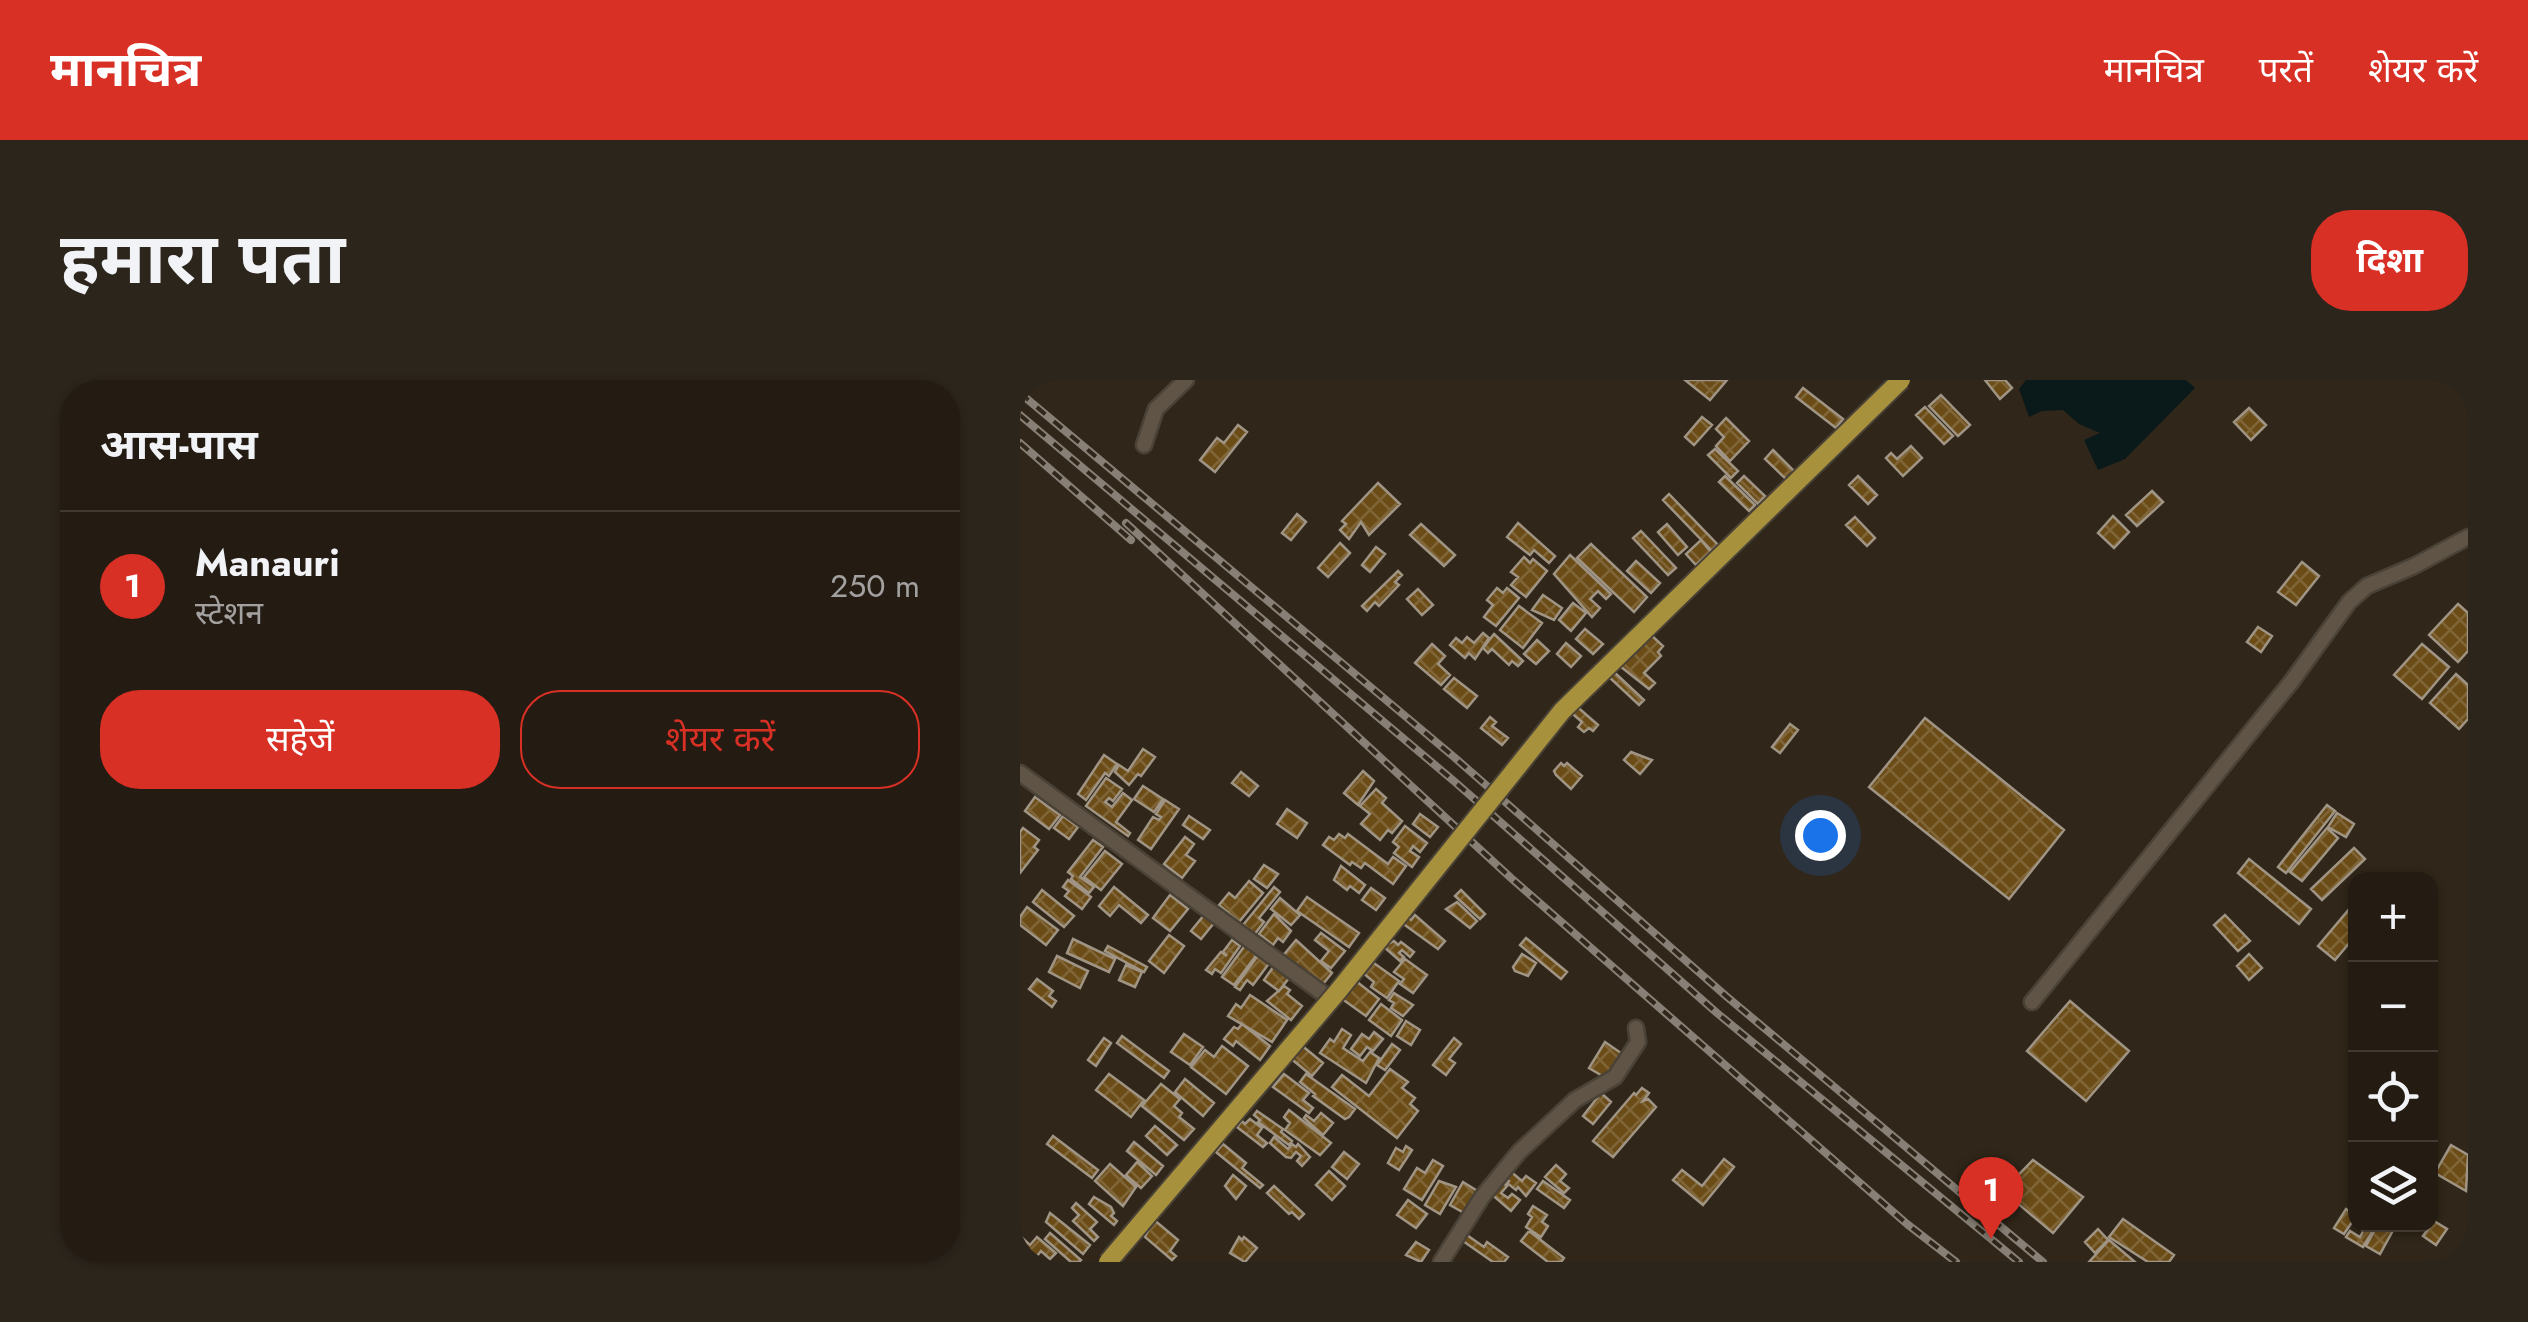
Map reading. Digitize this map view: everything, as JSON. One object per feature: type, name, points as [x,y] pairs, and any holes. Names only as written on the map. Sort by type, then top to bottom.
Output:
[{"type":"main road","points":[[1108,1262],[1339,990],[1562,710],[1901,380]]},
{"type":"street","points":[[1144,445],[1156,410],[1186,380]]},
{"type":"street","points":[[2032,1002],[2292,681],[2349,602],[2366,586],[2468,537]]},
{"type":"street","points":[[1020,773],[1321,992]]},
{"type":"street","points":[[1441,1262],[1482,1196],[1532,1138],[1576,1100],[1615,1078],[1638,1042],[1636,1028]]},
{"type":"shaded area","points":[[2026,380],[2186,380],[2195,388],[2125,459],[2098,470],[2084,440],[2100,433],[2079,424],[2063,410],[2042,411],[2029,417],[2019,389]]},
{"type":"building","points":[[1685,380],[1727,380],[1710,400]]},
{"type":"building","points":[[1985,380],[2005,380],[2012,388],[2000,399]]},
{"type":"building","points":[[1803,388],[1843,419],[1836,428],[1796,397]]},
{"type":"building","points":[[1941,395],[1970,425],[1958,436],[1929,406]]},
{"type":"building","points":[[1925,407],[1953,436],[1944,444],[1916,415]]},
{"type":"building","points":[[2249,408],[2266,425],[2251,440],[2234,422]]},
{"type":"building","points":[[1702,417],[1712,425],[1694,445],[1685,437]]},
{"type":"building","points":[[1726,418],[1749,441],[1730,461],[1716,446],[1724,437],[1716,429]]},
{"type":"building","points":[[1238,425],[1247,432],[1215,472],[1200,460],[1217,438],[1224,443]]},
{"type":"building","points":[[1911,446],[1922,458],[1903,476],[1886,458],[1891,453],[1897,459]]},
{"type":"building","points":[[1715,449],[1738,471],[1731,478],[1708,455]]},
{"type":"building","points":[[1773,450],[1795,472],[1787,480],[1765,459]]},
{"type":"building","points":[[1725,476],[1755,505],[1749,511],[1719,482]]},
{"type":"building","points":[[1744,476],[1765,496],[1758,504],[1737,483]]},
{"type":"building","points":[[1858,476],[1877,495],[1868,504],[1849,485]]},
{"type":"building","points":[[1378,483],[1400,504],[1369,535],[1361,522],[1349,539],[1340,530],[1346,524],[1342,521]]},
{"type":"building","points":[[2152,491],[2163,502],[2137,526],[2126,515]]},
{"type":"building","points":[[1669,494],[1718,545],[1712,551],[1663,500]]},
{"type":"building","points":[[1297,514],[1306,522],[1291,540],[1282,533]]},
{"type":"building","points":[[2113,516],[2129,532],[2114,548],[2098,533]]},
{"type":"building","points":[[1855,517],[1875,538],[1867,546],[1846,525]]},
{"type":"building","points":[[1518,523],[1555,556],[1549,563],[1534,550],[1530,555],[1507,537]]},
{"type":"building","points":[[1421,524],[1455,555],[1444,566],[1410,535]]},
{"type":"building","points":[[1667,524],[1687,547],[1678,555],[1658,532]]},
{"type":"building","points":[[1641,531],[1676,568],[1668,575],[1633,538]]},
{"type":"building","points":[[1701,540],[1711,552],[1696,565],[1686,554]]},
{"type":"building","points":[[1340,543],[1350,553],[1328,577],[1318,568]]},
{"type":"building","points":[[1591,544],[1647,597],[1634,612],[1577,558]]},
{"type":"building","points":[[1376,547],[1385,554],[1370,572],[1362,565]]},
{"type":"building","points":[[1570,555],[1611,594],[1606,599],[1598,591],[1590,599],[1600,608],[1592,617],[1554,574]]},
{"type":"building","points":[[1524,557],[1547,571],[1526,597],[1511,585],[1518,577],[1511,572]]},
{"type":"building","points":[[1636,561],[1660,583],[1651,593],[1627,571]]},
{"type":"building","points":[[2302,562],[2319,576],[2296,605],[2278,592]]},
{"type":"building","points":[[1398,571],[1402,575],[1395,582],[1399,585],[1379,606],[1375,602],[1367,611],[1362,606]]},
{"type":"building","points":[[1497,588],[1503,593],[1507,588],[1519,598],[1496,626],[1484,617],[1493,605],[1487,600]]},
{"type":"building","points":[[1418,589],[1433,605],[1422,615],[1407,599]]},
{"type":"building","points":[[1543,595],[1562,608],[1554,620],[1532,610]]},
{"type":"building","points":[[1573,603],[1586,613],[1571,631],[1559,620]]},
{"type":"building","points":[[2458,604],[2468,613],[2468,651],[2458,662],[2429,635]]},
{"type":"building","points":[[1519,606],[1542,623],[1523,648],[1500,630]]},
{"type":"building","points":[[2258,627],[2272,636],[2261,652],[2247,642]]},
{"type":"building","points":[[1585,629],[1603,644],[1593,654],[1576,639]]},
{"type":"building","points":[[1483,633],[1489,638],[1475,659],[1469,653],[1465,658],[1450,645],[1456,638],[1462,643],[1467,637],[1474,643]]},
{"type":"building","points":[[1494,634],[1523,661],[1518,666],[1512,661],[1509,665],[1492,649],[1488,653],[1483,648]]},
{"type":"building","points":[[1650,634],[1663,646],[1658,652],[1661,656],[1644,673],[1655,683],[1649,689],[1620,666]]},
{"type":"building","points":[[1537,640],[1549,651],[1536,664],[1524,654]]},
{"type":"building","points":[[1566,643],[1581,656],[1571,667],[1557,654]]},
{"type":"building","points":[[1432,644],[1445,656],[1438,664],[1450,675],[1441,685],[1415,663]]},
{"type":"building","points":[[2422,644],[2449,667],[2422,699],[2394,675]]},
{"type":"building","points":[[1614,672],[1644,700],[1639,705],[1609,677]]},
{"type":"building","points":[[2456,674],[2468,685],[2468,719],[2459,729],[2430,703]]},
{"type":"building","points":[[1454,678],[1477,696],[1467,708],[1444,689]]},
{"type":"building","points":[[1574,704],[1598,725],[1593,731],[1589,728],[1584,732],[1578,727],[1582,722],[1568,710]]},
{"type":"building","points":[[1490,717],[1496,722],[1492,726],[1508,738],[1502,745],[1481,728]]},
{"type":"building","points":[[1925,718],[2064,830],[2009,899],[1869,787]]},
{"type":"building","points":[[1790,724],[1798,730],[1780,753],[1772,747]]},
{"type":"building","points":[[1143,749],[1155,757],[1129,785],[1115,772],[1119,765],[1128,771]]},
{"type":"building","points":[[1631,752],[1652,760],[1640,774],[1624,760]]},
{"type":"building","points":[[1104,755],[1117,764],[1109,776],[1105,773],[1086,800],[1078,794]]},
{"type":"building","points":[[1561,763],[1567,763],[1582,776],[1571,789],[1554,771]]},
{"type":"building","points":[[1363,771],[1374,781],[1358,805],[1344,793]]},
{"type":"building","points":[[1241,772],[1258,786],[1249,796],[1232,783]]},
{"type":"building","points":[[1106,778],[1122,789],[1113,801],[1109,798],[1105,802],[1112,807],[1123,793],[1132,800],[1116,822],[1130,833],[1128,836],[1086,806]]},
{"type":"building","points":[[1143,786],[1163,799],[1154,812],[1134,799]]},
{"type":"building","points":[[1376,789],[1386,798],[1382,803],[1402,821],[1380,840],[1361,824],[1370,814],[1360,806]]},
{"type":"building","points":[[1035,797],[1060,815],[1049,829],[1025,811]]},
{"type":"building","points":[[1165,800],[1179,809],[1151,849],[1138,840],[1153,817],[1159,820],[1161,817],[1156,814]]},
{"type":"building","points":[[2327,805],[2335,811],[2286,873],[2278,867]]},
{"type":"building","points":[[1287,809],[1307,823],[1297,838],[1277,824]]},
{"type":"building","points":[[2337,813],[2354,824],[2346,837],[2328,827]]},
{"type":"building","points":[[1420,814],[1438,827],[1430,837],[1413,824]]},
{"type":"building","points":[[1063,816],[1078,827],[1069,839],[1054,828]]},
{"type":"building","points":[[1189,816],[1210,830],[1203,839],[1183,825]]},
{"type":"building","points":[[1405,826],[1427,843],[1420,852],[1413,846],[1410,851],[1419,857],[1412,867],[1394,853],[1399,847],[1393,842]]},
{"type":"building","points":[[1023,828],[1039,840],[1034,847],[1038,850],[1020,873],[1020,832]]},
{"type":"building","points":[[2327,828],[2338,838],[2302,881],[2290,872]]},
{"type":"building","points":[[1339,834],[1345,838],[1348,834],[1388,864],[1393,857],[1406,866],[1393,884],[1365,863],[1361,868],[1352,862],[1350,865],[1323,845],[1329,837],[1334,840]]},
{"type":"building","points":[[1185,837],[1194,844],[1186,855],[1195,861],[1182,878],[1164,864]]},
{"type":"building","points":[[1093,840],[1103,847],[1080,877],[1094,887],[1089,893],[1068,872]]},
{"type":"building","points":[[2354,848],[2365,859],[2322,900],[2311,889]]},
{"type":"building","points":[[1105,851],[1122,864],[1101,890],[1084,877]]},
{"type":"building","points":[[2249,859],[2311,909],[2299,924],[2238,873]]},
{"type":"building","points":[[1264,865],[1278,874],[1267,888],[1254,879]]},
{"type":"building","points":[[1341,866],[1365,885],[1359,893],[1334,880]]},
{"type":"building","points":[[1068,880],[1091,897],[1082,909],[1065,896],[1069,891],[1063,887]]},
{"type":"building","points":[[1249,881],[1263,893],[1239,922],[1219,905],[1229,893],[1235,898]]},
{"type":"building","points":[[1114,887],[1148,915],[1141,923],[1119,905],[1110,916],[1099,906]]},
{"type":"building","points":[[1274,887],[1280,892],[1259,918],[1264,922],[1254,935],[1243,925]]},
{"type":"building","points":[[1371,888],[1385,898],[1376,910],[1362,900]]},
{"type":"building","points":[[1042,890],[1074,916],[1064,927],[1033,902]]},
{"type":"building","points":[[1461,890],[1485,914],[1480,919],[1455,896]]},
{"type":"building","points":[[1170,895],[1188,909],[1170,931],[1153,918]]},
{"type":"building","points":[[1307,897],[1359,933],[1349,947],[1297,911]]},
{"type":"building","points":[[1280,898],[1300,915],[1291,925],[1271,909]]},
{"type":"building","points":[[1457,902],[1477,921],[1470,928],[1446,909]]},
{"type":"building","points":[[1027,907],[1058,930],[1046,945],[1020,925]]},
{"type":"building","points":[[2348,910],[2348,945],[2335,960],[2318,946]]},
{"type":"building","points":[[1404,913],[1411,920],[1415,915],[1445,941],[1438,949],[1398,920]]},
{"type":"building","points":[[1274,914],[1291,931],[1283,942],[1278,938],[1273,945],[1259,934]]},
{"type":"building","points":[[1204,915],[1214,923],[1201,939],[1191,931]]},
{"type":"building","points":[[2225,915],[2250,941],[2238,951],[2214,925]]},
{"type":"building","points":[[1321,933],[1345,951],[1331,968],[1321,961],[1329,951],[1315,940]]},
{"type":"building","points":[[1169,935],[1184,946],[1164,973],[1149,961]]},
{"type":"building","points":[[1526,938],[1567,972],[1561,979],[1520,945]]},
{"type":"building","points":[[1073,939],[1115,959],[1109,972],[1067,953]]},
{"type":"building","points":[[1232,940],[1240,946],[1221,973],[1206,970],[1221,952],[1227,956],[1223,952]]},
{"type":"building","points":[[1296,940],[1332,973],[1319,989],[1281,958]]},
{"type":"building","points":[[1394,941],[1414,952],[1410,957],[1402,950],[1399,953],[1404,957],[1400,961],[1383,946]]},
{"type":"building","points":[[1246,944],[1258,953],[1234,985],[1222,977]]},
{"type":"building","points":[[1108,946],[1147,967],[1144,972],[1105,951]]},
{"type":"building","points":[[1259,954],[1270,962],[1253,985],[1247,980],[1240,990],[1235,987]]},
{"type":"building","points":[[1522,954],[1536,963],[1528,976],[1513,967]]},
{"type":"building","points":[[2249,954],[2262,968],[2249,980],[2237,966]]},
{"type":"building","points":[[1057,956],[1088,971],[1080,988],[1049,972]]},
{"type":"building","points":[[1405,959],[1427,975],[1413,993],[1400,984],[1404,979],[1394,972]]},
{"type":"building","points":[[1371,961],[1399,981],[1387,998],[1371,987],[1374,982],[1363,973]]},
{"type":"building","points":[[1276,963],[1292,974],[1279,991],[1264,980]]},
{"type":"building","points":[[1126,965],[1142,972],[1135,987],[1119,980]]},
{"type":"building","points":[[1352,978],[1379,999],[1366,1016],[1338,996]]},
{"type":"building","points":[[1037,979],[1053,991],[1049,996],[1056,1001],[1052,1007],[1029,989]]},
{"type":"building","points":[[1284,986],[1290,990],[1287,994],[1302,1006],[1291,1020],[1267,1001]]},
{"type":"building","points":[[1394,993],[1413,1005],[1403,1016],[1391,1008],[1394,1003],[1389,1000]]},
{"type":"building","points":[[1250,995],[1287,1020],[1272,1042],[1228,1016],[1236,1004],[1241,1008]]},
{"type":"building","points":[[2070,1001],[2129,1051],[2086,1101],[2027,1051]]},
{"type":"building","points":[[1381,1004],[1402,1020],[1391,1036],[1369,1020]]},
{"type":"building","points":[[1406,1021],[1420,1030],[1411,1045],[1397,1036]]},
{"type":"building","points":[[1242,1024],[1270,1046],[1260,1060],[1236,1041],[1233,1046],[1224,1039]]},
{"type":"building","points":[[1342,1029],[1351,1035],[1343,1048],[1363,1061],[1370,1052],[1379,1058],[1366,1083],[1320,1053]]},
{"type":"building","points":[[1374,1032],[1383,1039],[1373,1051],[1367,1047],[1360,1056],[1351,1049],[1362,1034],[1369,1039]]},
{"type":"building","points":[[1184,1034],[1203,1047],[1190,1065],[1171,1052]]},
{"type":"building","points":[[1122,1036],[1169,1071],[1164,1078],[1117,1043]]},
{"type":"building","points":[[1104,1038],[1111,1043],[1096,1066],[1088,1060]]},
{"type":"building","points":[[1454,1038],[1461,1044],[1449,1059],[1455,1063],[1446,1075],[1433,1065]]},
{"type":"building","points":[[1605,1042],[1621,1053],[1606,1078],[1589,1068]]},
{"type":"building","points":[[1300,1044],[1323,1063],[1312,1076],[1289,1057]]},
{"type":"building","points":[[1392,1044],[1400,1050],[1385,1070],[1377,1065]]},
{"type":"building","points":[[1222,1046],[1248,1066],[1226,1094],[1191,1067],[1205,1050],[1214,1057]]},
{"type":"building","points":[[1390,1069],[1408,1082],[1402,1088],[1415,1098],[1410,1104],[1418,1111],[1397,1138],[1332,1087],[1342,1075],[1369,1096]]},
{"type":"building","points":[[1109,1074],[1144,1100],[1131,1117],[1096,1090]]},
{"type":"building","points":[[1284,1074],[1309,1093],[1303,1100],[1313,1108],[1309,1113],[1273,1087]]},
{"type":"building","points":[[1306,1074],[1355,1109],[1349,1117],[1345,1119],[1313,1096],[1300,1082]]},
{"type":"building","points":[[1185,1079],[1214,1103],[1203,1116],[1175,1092]]},
{"type":"building","points":[[1161,1084],[1180,1099],[1174,1106],[1182,1113],[1179,1117],[1194,1129],[1184,1140],[1142,1106]]},
{"type":"building","points":[[1642,1088],[1649,1093],[1643,1101],[1648,1099],[1656,1107],[1613,1157],[1593,1141]]},
{"type":"building","points":[[1601,1093],[1611,1102],[1593,1124],[1583,1116]]},
{"type":"building","points":[[1289,1110],[1331,1143],[1320,1155],[1285,1130],[1290,1123],[1284,1117]]},
{"type":"building","points":[[1257,1111],[1283,1129],[1281,1132],[1292,1141],[1289,1145],[1258,1122],[1254,1115]]},
{"type":"building","points":[[1321,1113],[1333,1123],[1323,1135],[1304,1118],[1306,1115],[1314,1121]]},
{"type":"building","points":[[1250,1119],[1262,1128],[1257,1135],[1267,1143],[1263,1147],[1237,1127]]},
{"type":"building","points":[[1155,1126],[1177,1145],[1167,1155],[1146,1136]]},
{"type":"building","points":[[1053,1136],[1098,1170],[1092,1178],[1047,1144]]},
{"type":"building","points":[[1274,1137],[1288,1149],[1298,1144],[1310,1157],[1302,1166],[1297,1161],[1301,1156],[1296,1152],[1291,1158],[1286,1157],[1270,1143]]},
{"type":"building","points":[[1134,1142],[1163,1166],[1156,1175],[1127,1151]]},
{"type":"building","points":[[1223,1144],[1246,1163],[1242,1168],[1263,1185],[1260,1188],[1216,1152]]},
{"type":"building","points":[[2451,1145],[2468,1155],[2466,1191],[2438,1175]]},
{"type":"building","points":[[1406,1146],[1412,1150],[1399,1170],[1388,1163],[1396,1148],[1403,1152]]},
{"type":"building","points":[[1344,1152],[1359,1164],[1347,1179],[1332,1167]]},
{"type":"building","points":[[1724,1159],[1734,1167],[1703,1205],[1673,1180],[1682,1170],[1702,1186]]},
{"type":"building","points":[[1433,1160],[1443,1166],[1422,1200],[1404,1189],[1417,1168],[1425,1173]]},
{"type":"building","points":[[2033,1160],[2083,1197],[2053,1233],[2003,1191]]},
{"type":"building","points":[[1137,1162],[1152,1176],[1141,1188],[1126,1175]]},
{"type":"building","points":[[1110,1164],[1136,1187],[1123,1206],[1095,1181]]},
{"type":"building","points":[[1556,1165],[1566,1174],[1560,1181],[1569,1188],[1564,1193],[1545,1177]]},
{"type":"building","points":[[1509,1170],[1522,1181],[1526,1176],[1536,1183],[1526,1196],[1507,1183],[1504,1177]]},
{"type":"building","points":[[1329,1171],[1345,1186],[1332,1200],[1316,1185]]},
{"type":"building","points":[[1233,1175],[1246,1186],[1236,1199],[1225,1186]]},
{"type":"building","points":[[1500,1179],[1507,1186],[1501,1193],[1520,1200],[1511,1211],[1489,1192]]},
{"type":"building","points":[[1439,1181],[1456,1187],[1440,1214],[1425,1205]]},
{"type":"building","points":[[1543,1181],[1570,1200],[1564,1208],[1537,1189]]},
{"type":"building","points":[[1463,1182],[1479,1192],[1466,1214],[1450,1205]]},
{"type":"building","points":[[1274,1186],[1304,1214],[1299,1219],[1267,1193]]},
{"type":"building","points":[[1094,1197],[1111,1207],[1111,1216],[1117,1221],[1114,1225],[1089,1204]]},
{"type":"building","points":[[1408,1200],[1427,1214],[1416,1228],[1397,1215]]},
{"type":"building","points":[[1076,1203],[1097,1222],[1090,1229],[1098,1237],[1094,1241],[1073,1221],[1079,1215],[1072,1208]]},
{"type":"building","points":[[1533,1206],[1547,1215],[1542,1222],[1548,1226],[1541,1237],[1526,1227]]},
{"type":"building","points":[[2346,1209],[2348,1210],[2344,1234],[2334,1228]]},
{"type":"building","points":[[1050,1213],[1090,1245],[1083,1254],[1046,1222]]},
{"type":"building","points":[[1153,1219],[1178,1240],[1170,1251],[1176,1256],[1172,1260],[1145,1237]]},
{"type":"building","points":[[2123,1219],[2174,1255],[2169,1262],[2148,1262],[2109,1237]]},
{"type":"building","points":[[2438,1223],[2447,1229],[2436,1245],[2423,1236],[2426,1232],[2438,1232]]},
{"type":"building","points":[[2098,1229],[2108,1240],[2095,1253],[2085,1242]]},
{"type":"building","points":[[1529,1231],[1564,1258],[1561,1262],[1548,1262],[1521,1241]]},
{"type":"building","points":[[2352,1232],[2360,1237],[2363,1232],[2372,1232],[2363,1247],[2346,1237]]},
{"type":"building","points":[[2374,1232],[2392,1232],[2380,1254],[2366,1246]]},
{"type":"building","points":[[1050,1233],[1081,1260],[1071,1262],[1045,1239]]},
{"type":"building","points":[[1464,1233],[1484,1247],[1487,1242],[1508,1257],[1504,1262],[1493,1262],[1460,1239]]},
{"type":"building","points":[[1020,1236],[1030,1245],[1037,1237],[1056,1253],[1050,1259],[1041,1251],[1033,1261],[1020,1249]]},
{"type":"building","points":[[1239,1237],[1257,1248],[1245,1262],[1230,1253]]},
{"type":"building","points":[[2109,1240],[2135,1262],[2089,1262]]},
{"type":"building","points":[[1416,1242],[1429,1250],[1421,1262],[1406,1255]]},
{"type":"railway","points":[[1020,393],[1454,757],[1726,996],[2043,1262]]},
{"type":"railway","points":[[1020,415],[1455,782],[1717,1013],[2019,1262]]},
{"type":"railway","points":[[1020,443],[1131,540]]},
{"type":"railway","points":[[1126,523],[1511,878],[1907,1224],[1956,1262]]},
{"type":"place","name":"Manauri","points":[[1991,1239]]}]
